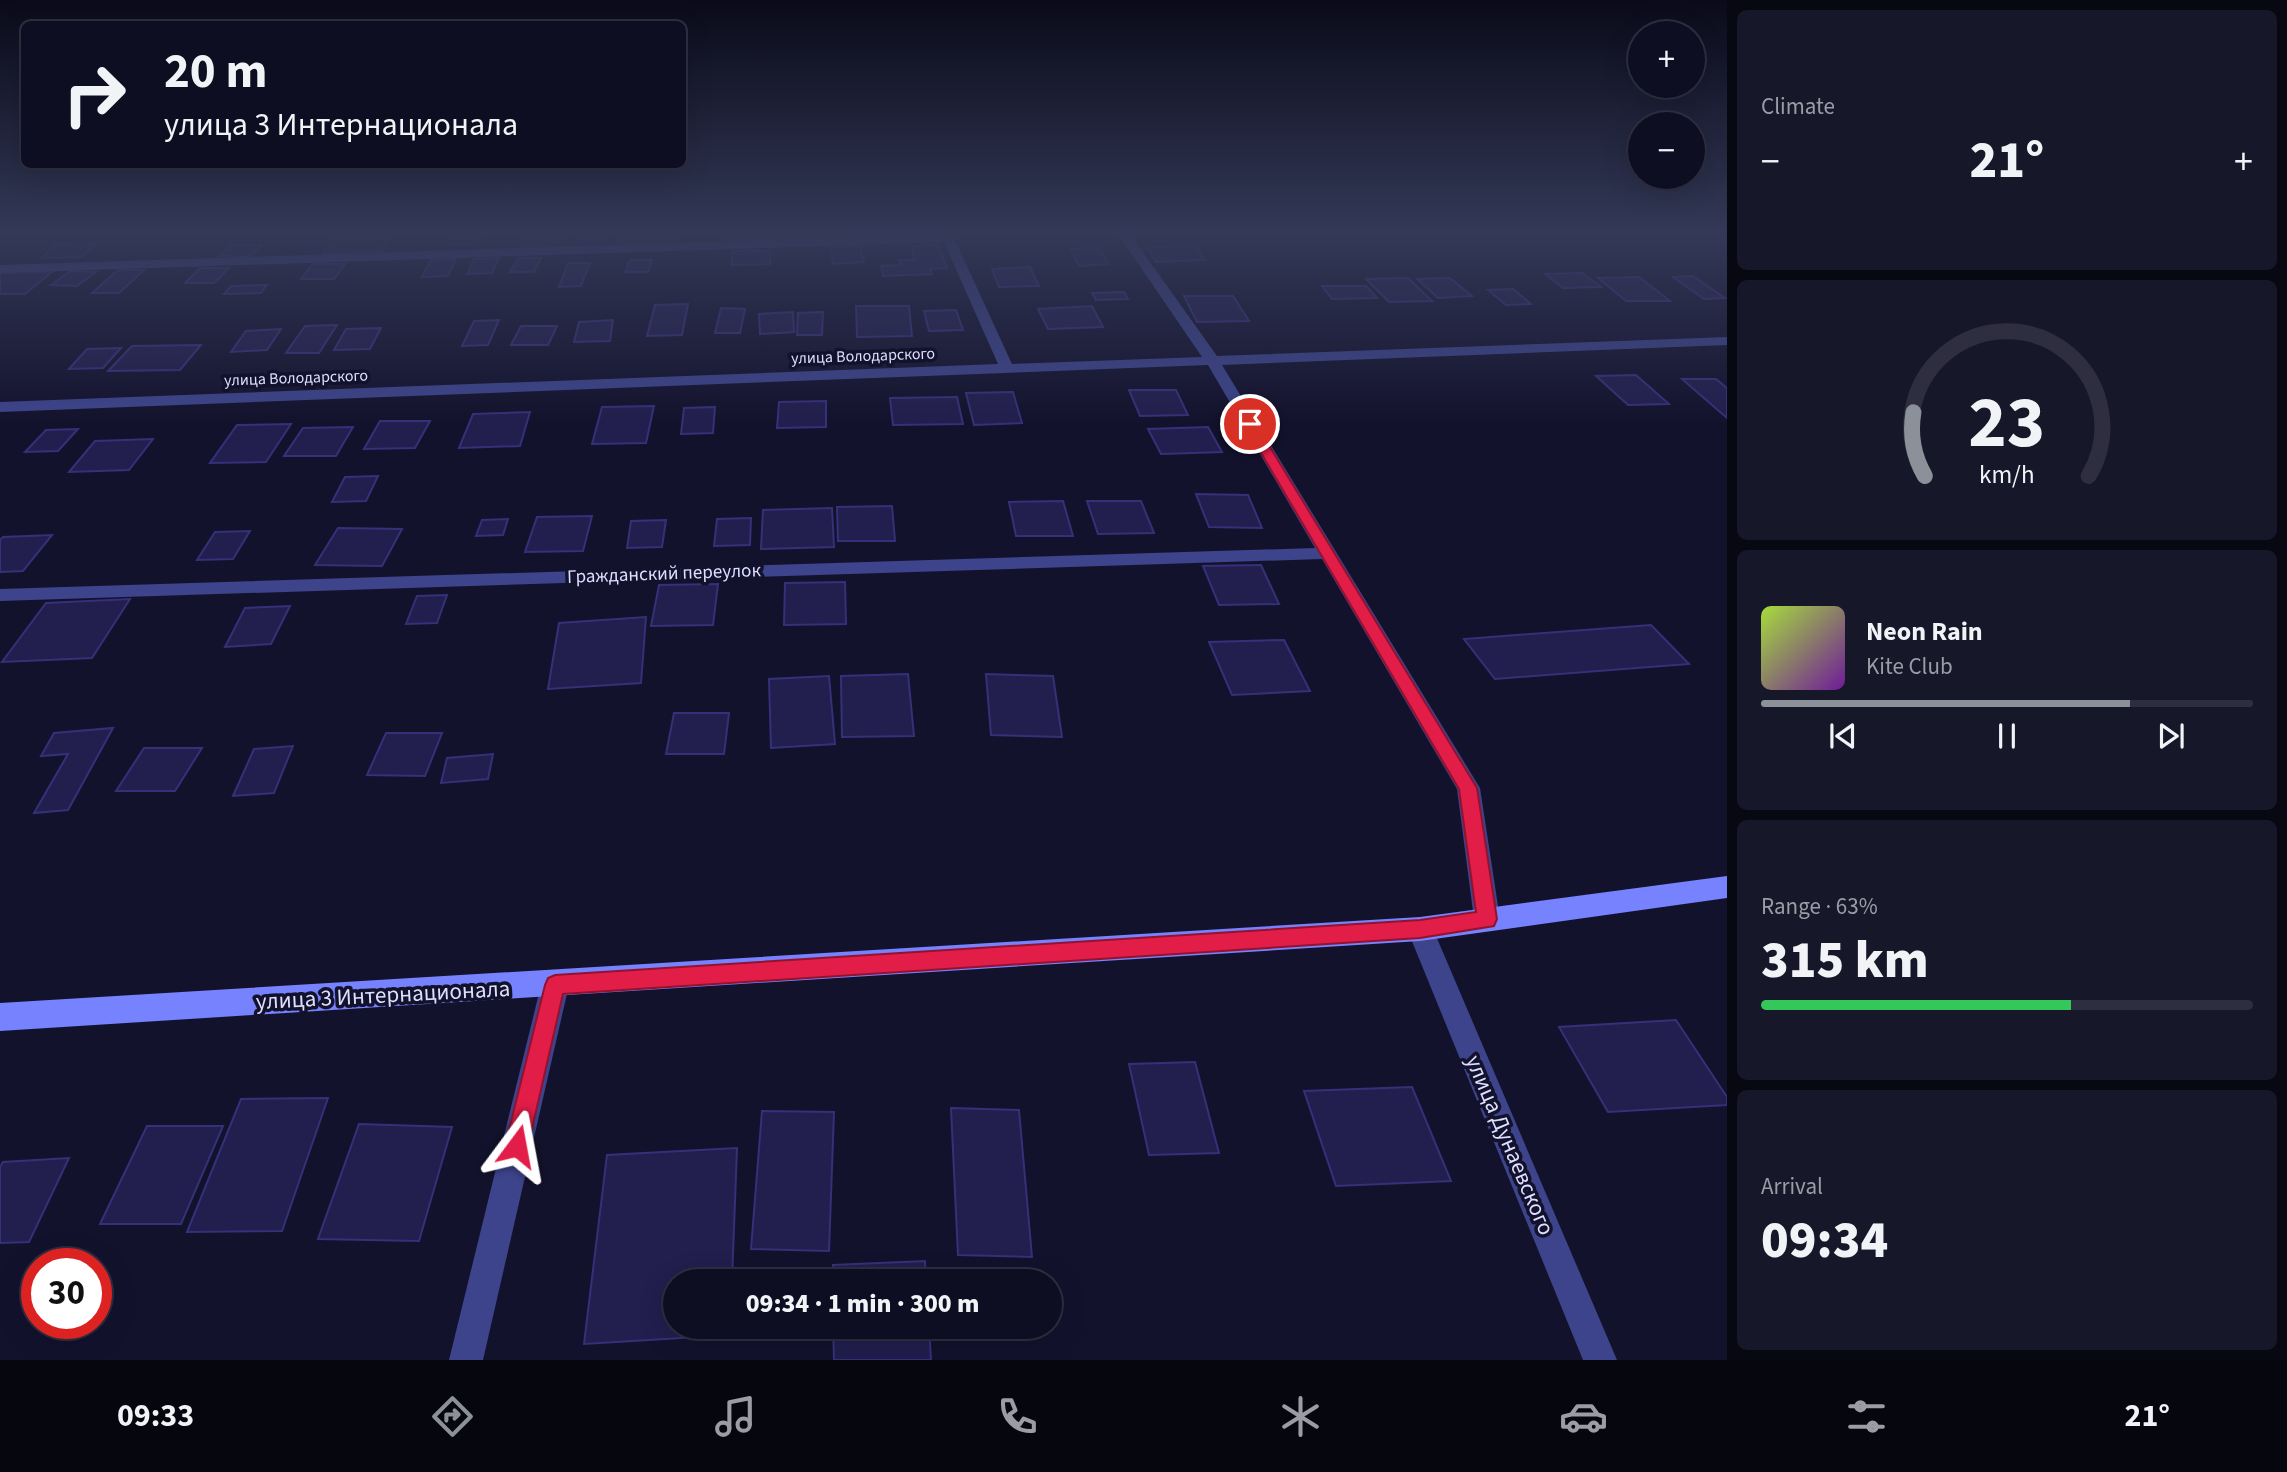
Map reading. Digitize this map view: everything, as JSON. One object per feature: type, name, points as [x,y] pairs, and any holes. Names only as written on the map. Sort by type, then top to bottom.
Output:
[{"type":"street","points":[[975,297],[1007,368]]},
{"type":"street","points":[[1168,297],[1212,360],[1468,788],[1487,919]]},
{"type":"street","name":"улица Володарского","points":[[0,407],[1727,341]]},
{"type":"street","name":"Гражданский переулок","points":[[0,595],[1328,553]]},
{"type":"street","name":"улица 3 Интернационала","points":[[0,1017],[555,985],[1420,929],[1727,887]]},
{"type":"street","name":"улица Дунаевского","points":[[1420,929],[1600,1360]]},
{"type":"street","points":[[466,1360],[555,985]]},
{"type":"building","points":[[1095,297],[1128,299],[1096,300]]},
{"type":"building","points":[[1185,297],[1234,297],[1249,321],[1197,322]]},
{"type":"building","points":[[1331,297],[1377,298],[1332,299]]},
{"type":"building","points":[[1384,297],[1428,297],[1432,301],[1389,302]]},
{"type":"building","points":[[1497,297],[1523,297],[1531,304],[1506,305]]},
{"type":"building","points":[[1622,297],[1665,297],[1670,301],[1626,301]]},
{"type":"building","points":[[688,304],[682,335],[647,336],[655,305]]},
{"type":"building","points":[[856,306],[909,306],[912,336],[857,337]]},
{"type":"building","points":[[1092,306],[1103,327],[1048,329],[1038,309]]},
{"type":"building","points":[[721,308],[745,309],[740,333],[715,333]]},
{"type":"building","points":[[956,310],[963,330],[929,331],[924,311]]},
{"type":"building","points":[[793,312],[794,332],[760,334],[759,314]]},
{"type":"building","points":[[823,312],[822,335],[797,335],[798,313]]},
{"type":"building","points":[[499,320],[488,345],[462,346],[474,321]]},
{"type":"building","points":[[613,320],[610,341],[574,342],[579,322]]},
{"type":"building","points":[[337,325],[319,353],[286,353],[305,326]]},
{"type":"building","points":[[521,326],[557,326],[548,345],[511,345]]},
{"type":"building","points":[[381,328],[370,349],[334,350],[346,329]]},
{"type":"building","points":[[281,329],[267,350],[231,352],[246,331]]},
{"type":"building","points":[[201,345],[180,370],[108,371],[132,346]]},
{"type":"building","points":[[121,348],[103,368],[69,369],[87,349]]},
{"type":"building","points":[[1636,375],[1669,404],[1628,405],[1596,376]]},
{"type":"building","points":[[1682,379],[1716,379],[1727,388],[1727,418]]},
{"type":"building","points":[[1129,390],[1176,390],[1188,415],[1140,416]]},
{"type":"building","points":[[1013,392],[1022,423],[974,425],[966,393]]},
{"type":"building","points":[[957,397],[963,424],[893,425],[890,398]]},
{"type":"building","points":[[826,401],[826,427],[777,428],[779,402]]},
{"type":"building","points":[[654,406],[646,443],[592,444],[602,407]]},
{"type":"building","points":[[715,407],[713,433],[681,434],[684,408]]},
{"type":"building","points":[[530,412],[520,446],[459,448],[473,414]]},
{"type":"building","points":[[380,421],[430,421],[415,448],[364,449]]},
{"type":"building","points":[[291,424],[266,462],[210,463],[237,425]]},
{"type":"building","points":[[353,427],[336,456],[284,456],[303,428]]},
{"type":"building","points":[[1208,427],[1222,452],[1161,454],[1148,429]]},
{"type":"building","points":[[78,429],[58,451],[25,452],[46,430]]},
{"type":"building","points":[[153,439],[129,470],[69,472],[95,441]]},
{"type":"building","points":[[378,476],[366,501],[332,502],[345,477]]},
{"type":"building","points":[[1196,494],[1248,495],[1262,528],[1209,527]]},
{"type":"building","points":[[1063,501],[1073,536],[1016,536],[1009,502]]},
{"type":"building","points":[[1087,501],[1141,501],[1154,533],[1098,534]]},
{"type":"building","points":[[892,506],[895,541],[838,541],[837,507]]},
{"type":"building","points":[[832,508],[834,547],[761,549],[763,510]]},
{"type":"building","points":[[592,516],[583,551],[525,552],[537,517]]},
{"type":"building","points":[[751,518],[750,545],[714,546],[717,519]]},
{"type":"building","points":[[508,519],[503,535],[476,536],[482,520]]},
{"type":"building","points":[[666,520],[662,547],[627,548],[631,521]]},
{"type":"building","points":[[338,528],[402,529],[382,566],[315,565]]},
{"type":"building","points":[[250,531],[233,559],[197,560],[215,532]]},
{"type":"building","points":[[52,535],[23,571],[0,572],[0,540],[3,537]]},
{"type":"building","points":[[1261,565],[1279,604],[1219,605],[1203,566]]},
{"type":"building","points":[[845,582],[846,624],[784,625],[785,583]]},
{"type":"building","points":[[718,584],[713,625],[651,626],[659,585]]},
{"type":"building","points":[[447,595],[437,623],[406,624],[417,596]]},
{"type":"building","points":[[130,599],[92,658],[2,662],[46,603]]},
{"type":"building","points":[[290,606],[271,644],[225,647],[245,608]]},
{"type":"building","points":[[646,617],[641,683],[548,689],[559,623]]},
{"type":"building","points":[[1651,625],[1689,664],[1495,679],[1464,639]]},
{"type":"building","points":[[1284,640],[1310,691],[1232,695],[1209,642]]},
{"type":"building","points":[[908,674],[914,736],[842,737],[841,676]]},
{"type":"building","points":[[986,674],[1053,676],[1062,737],[991,735]]},
{"type":"building","points":[[829,676],[835,744],[771,748],[769,679]]},
{"type":"building","points":[[674,713],[729,713],[724,754],[666,754]]},
{"type":"building","points":[[113,728],[68,810],[34,813],[68,754],[41,756],[54,733]]},
{"type":"building","points":[[386,733],[442,733],[425,776],[367,775]]},
{"type":"building","points":[[293,746],[274,793],[233,796],[254,749]]},
{"type":"building","points":[[144,748],[202,748],[175,791],[116,791]]},
{"type":"building","points":[[493,754],[488,779],[441,783],[447,758]]},
{"type":"building","points":[[1676,1020],[1727,1097],[1727,1105],[1608,1112],[1559,1027]]},
{"type":"building","points":[[1195,1062],[1219,1153],[1149,1155],[1129,1064]]},
{"type":"building","points":[[1412,1087],[1451,1181],[1336,1186],[1304,1091]]},
{"type":"building","points":[[328,1098],[282,1231],[187,1232],[241,1099]]},
{"type":"building","points":[[951,1108],[1019,1110],[1032,1257],[958,1255]]},
{"type":"building","points":[[762,1111],[834,1112],[829,1251],[751,1249]]},
{"type":"building","points":[[359,1124],[452,1127],[419,1241],[318,1239]]},
{"type":"building","points":[[147,1126],[223,1126],[181,1224],[100,1224]]},
{"type":"building","points":[[737,1148],[732,1269],[663,1269],[663,1339],[665,1339],[584,1344],[607,1155]]},
{"type":"building","points":[[69,1158],[29,1242],[0,1243],[0,1167],[3,1162]]},
{"type":"building","points":[[925,1261],[925,1269],[833,1269],[833,1265]]},
{"type":"building","points":[[833,1339],[930,1339],[931,1360],[834,1360]]},
{"type":"route","points":[[517,1146],[555,985],[1420,929],[1487,919],[1468,788],[1250,424]]}]
